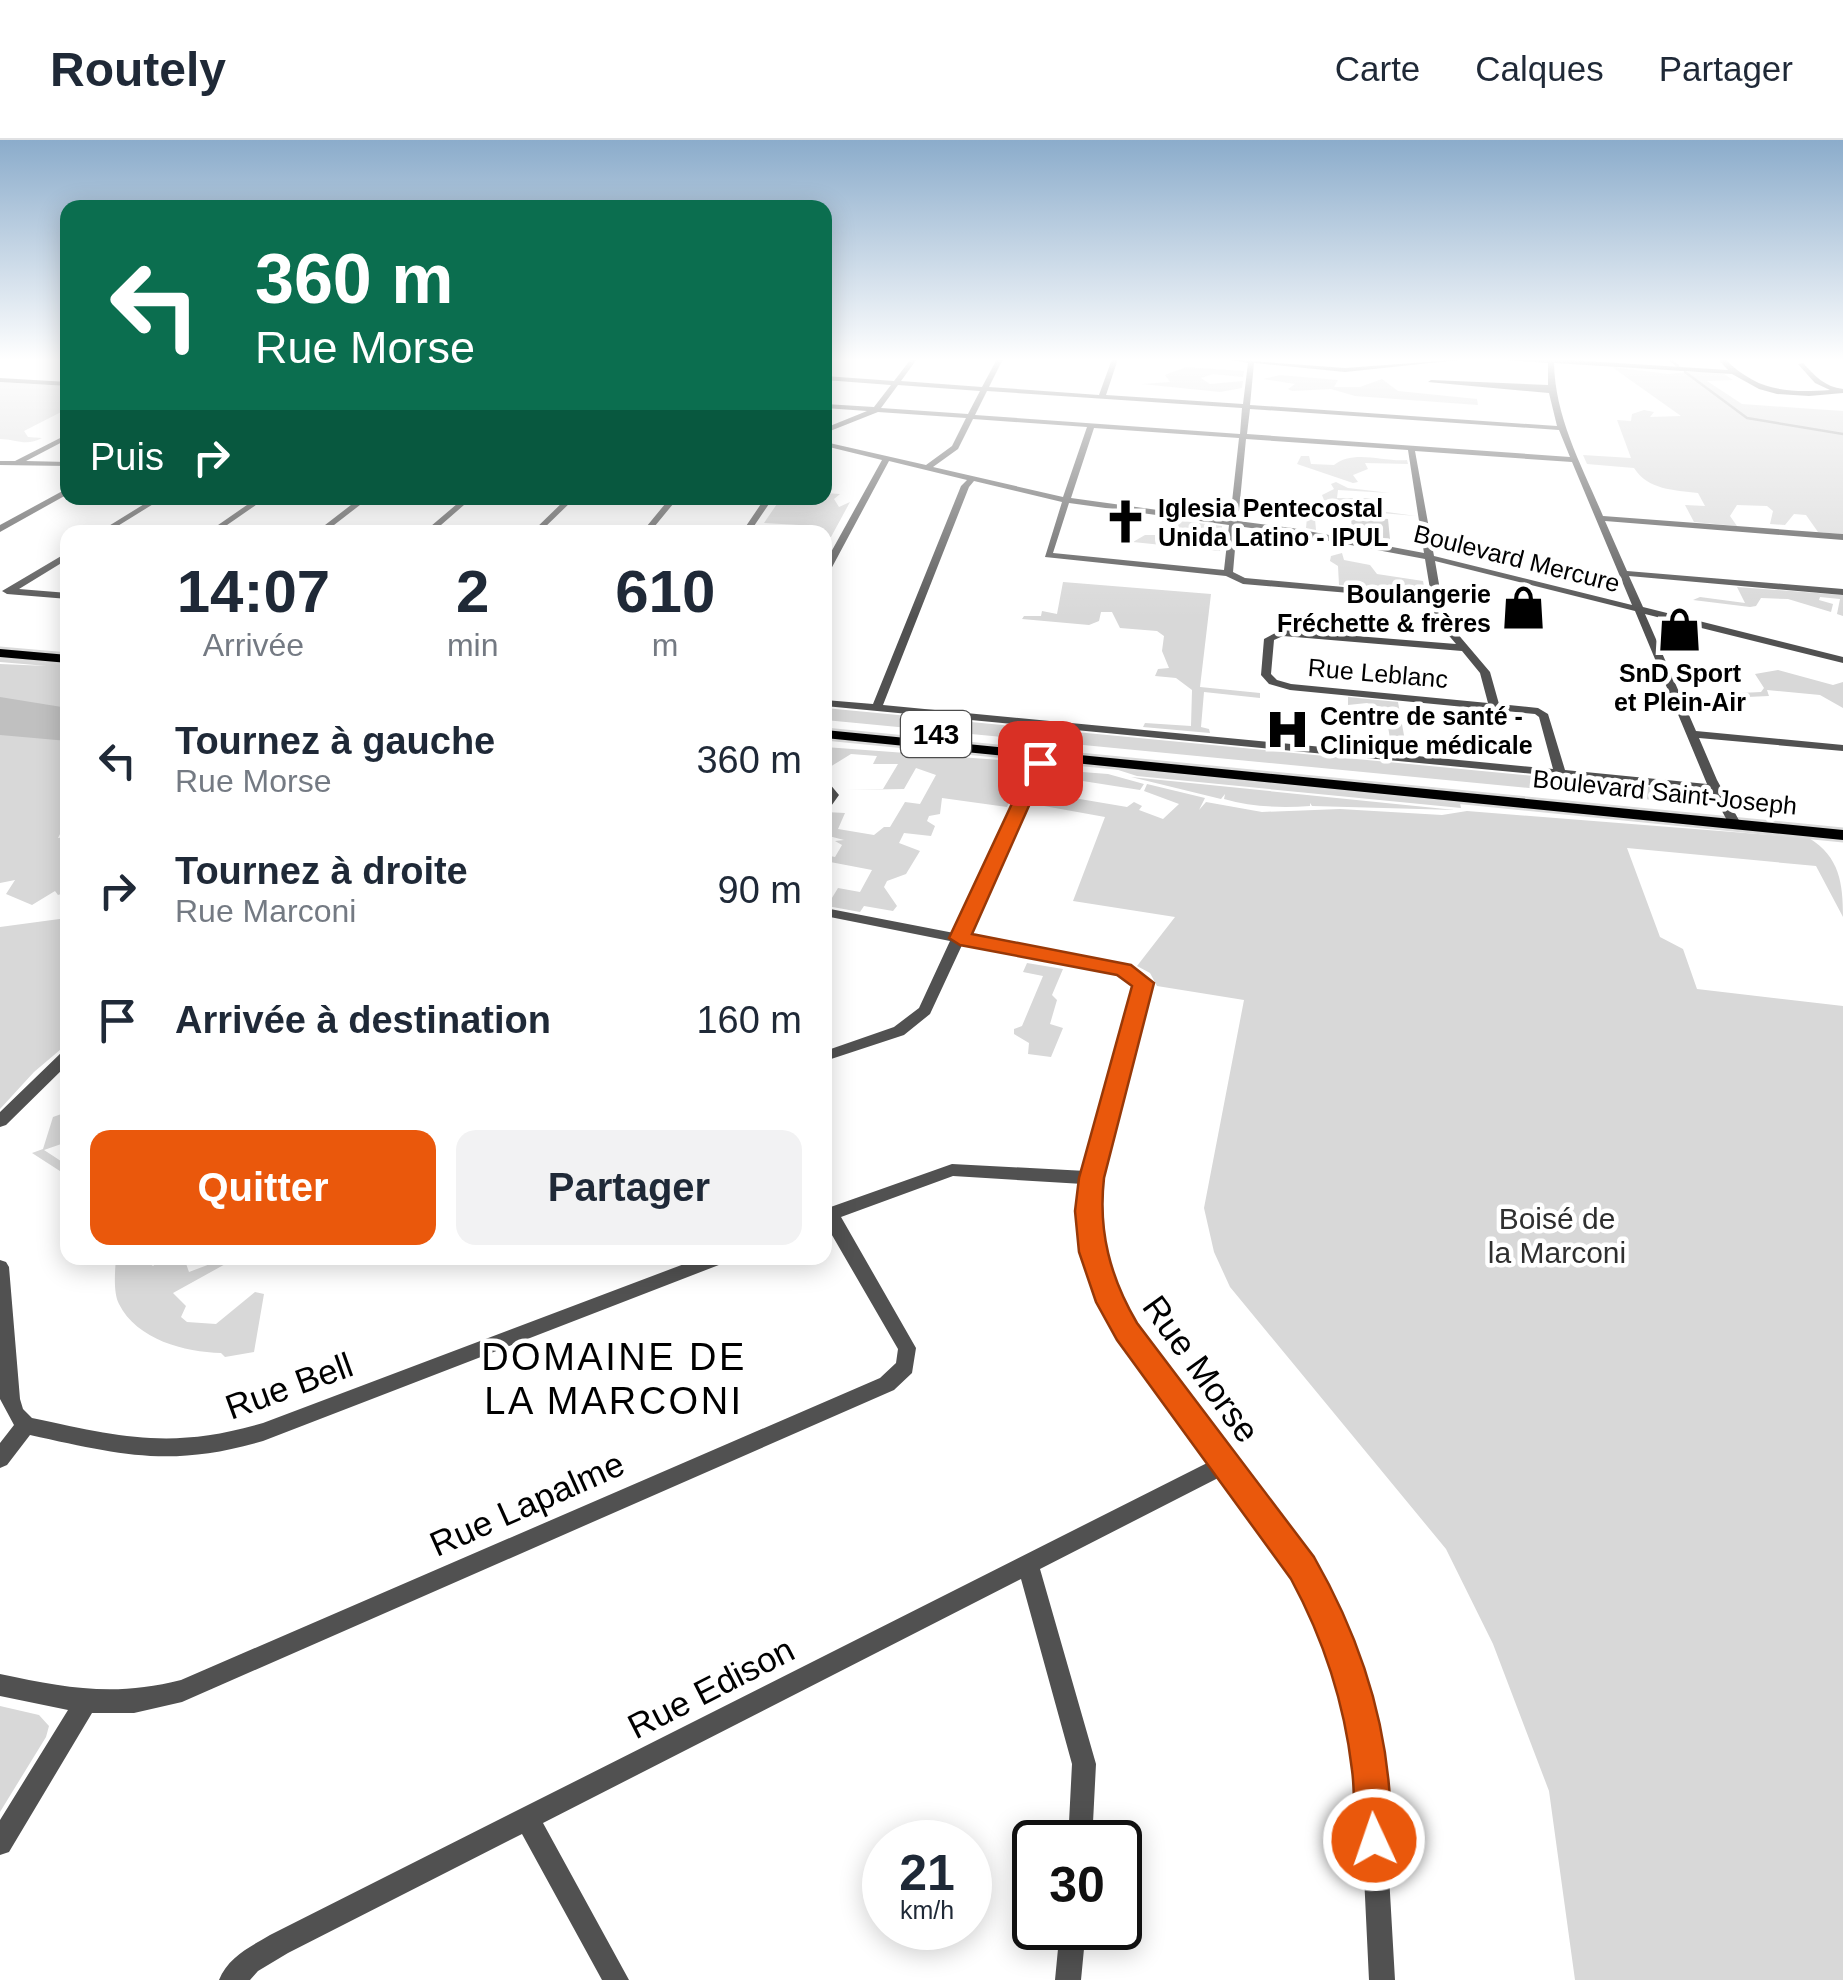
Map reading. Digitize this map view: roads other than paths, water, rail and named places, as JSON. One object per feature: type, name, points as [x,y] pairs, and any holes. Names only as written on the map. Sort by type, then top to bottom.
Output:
[{"type":"main road","points":[[0,643],[60,649]]},
{"type":"main road","points":[[0,653],[60,659]]},
{"type":"main road","name":"Boulevard Saint-Joseph","points":[[832,724],[1045,751]]},
{"type":"main road","name":"Boulevard Saint-Joseph","points":[[832,735],[1045,751],[1732,818],[1843,823]]},
{"type":"main road","name":"Boulevard Saint-Joseph","points":[[1732,818],[1843,835]]},
{"type":"street","points":[[15,464],[51,445]]},
{"type":"street","points":[[927,468],[955,445]]},
{"type":"street","points":[[1084,445],[1048,555],[1228,573],[1243,581],[1436,598]]},
{"type":"street","points":[[1228,573],[1243,445]]},
{"type":"street","points":[[1368,445],[1574,460]]},
{"type":"street","points":[[1568,445],[1691,734],[1732,818]]},
{"type":"street","name":"Boulevard Mercure","points":[[832,446],[1065,500],[1234,522],[1429,557],[1843,660]]},
{"type":"street","points":[[1412,448],[1441,622],[1484,672],[1494,706]]},
{"type":"street","points":[[832,559],[888,458]]},
{"type":"street","points":[[0,463],[60,464]]},
{"type":"street","points":[[877,708],[965,486],[971,480]]},
{"type":"street","points":[[0,529],[60,495]]},
{"type":"street","points":[[115,525],[147,505]]},
{"type":"street","points":[[222,525],[252,505]]},
{"type":"street","points":[[329,525],[355,505]]},
{"type":"street","points":[[436,525],[460,505]]},
{"type":"street","points":[[543,525],[563,505]]},
{"type":"street","points":[[652,525],[668,505]]},
{"type":"street","points":[[1598,518],[1843,537]]},
{"type":"street","points":[[5,591],[60,560]]},
{"type":"street","points":[[1622,574],[1843,592]]},
{"type":"street","points":[[5,591],[60,595]]},
{"type":"street","name":"Rue Leblanc","points":[[1465,648],[1281,632],[1268,639],[1266,677],[1290,688],[1544,714],[1560,774]]},
{"type":"street","points":[[832,704],[1716,788]]},
{"type":"street","points":[[1691,734],[1843,748]]},
{"type":"street","points":[[832,1054],[899,1030],[918,1018],[960,938],[1045,751]]},
{"type":"street","name":"Rue Morse","points":[[832,913],[1124,970],[1142,981],[1144,988],[1092,1178],[1088,1211],[1092,1252],[1114,1312],[1310,1580],[1351,1673],[1370,1771],[1382,1980]]},
{"type":"street","points":[[0,1121],[60,1063]]},
{"type":"street","points":[[832,1214],[952,1170],[1092,1178]]},
{"type":"street","name":"Rue Lapalme","points":[[0,1684],[86,1704],[141,1702],[211,1680],[894,1380],[907,1363],[907,1348],[832,1222]]},
{"type":"street","name":"Rue Bell","points":[[26,1425],[146,1450],[220,1446],[699,1265]]},
{"type":"street","points":[[0,1267],[10,1400],[26,1425],[0,1460]]},
{"type":"street","name":"Rue Edison","points":[[232,1980],[249,1962],[279,1944],[1226,1464]]},
{"type":"street","points":[[1028,1566],[1082,1756],[1081,1820]]},
{"type":"street","points":[[0,1843],[86,1704]]},
{"type":"street","points":[[528,1820],[616,1980]]},
{"type":"street","points":[[1068,1980],[1070,1950]]},
{"type":"place","name":"Iglesia Pentecostal Unida Latino - IPUL","points":[[1125,522]]},
{"type":"place","name":"Boulangerie Fréchette & frères","points":[[1524,608]]},
{"type":"place","name":"SnD Sport et Plein-Air","points":[[1680,629]]},
{"type":"place","name":"Centre de santé - Clinique médicale","points":[[1287,730]]},
{"type":"district","name":"DOMAINE DE LA MARCONI","points":[[614,1379]]},
{"type":"park label","name":"Boisé de la Marconi","points":[[1557,1236]]}]
